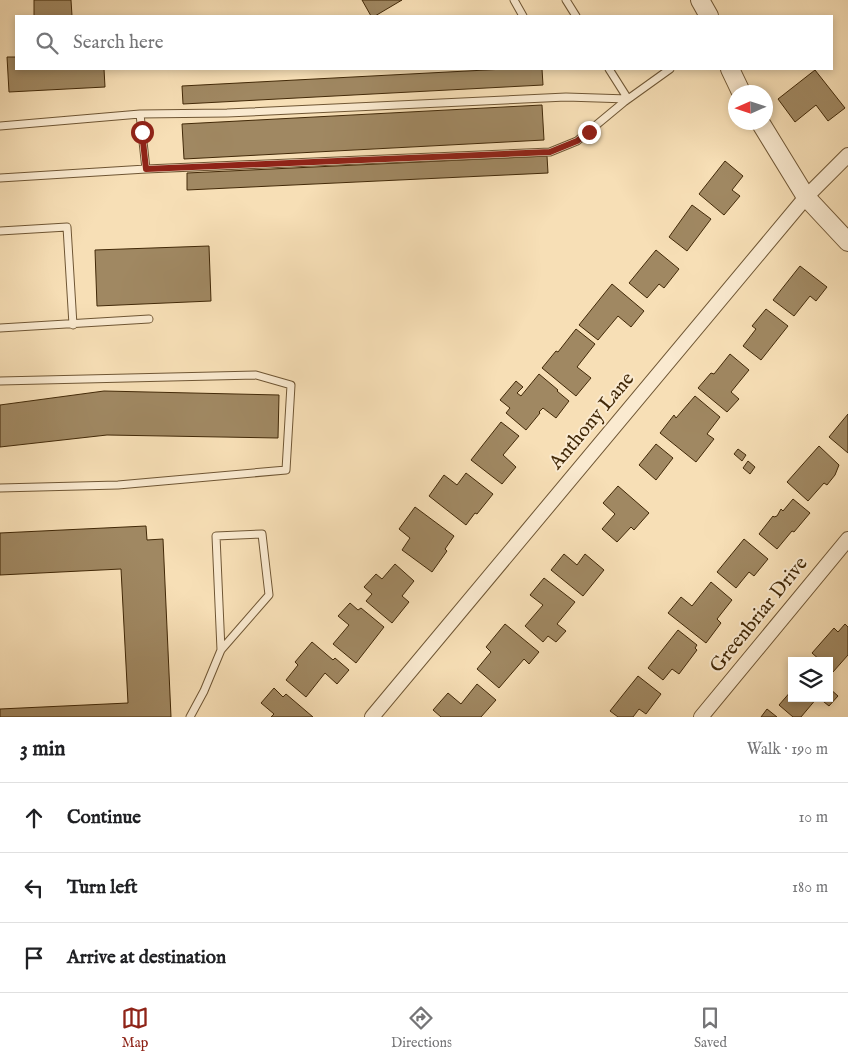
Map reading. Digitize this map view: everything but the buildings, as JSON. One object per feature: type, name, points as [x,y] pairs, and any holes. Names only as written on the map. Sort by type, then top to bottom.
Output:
[{"type":"street","points":[[700,0],[708,15]]},
{"type":"street","points":[[730,70],[738,85]]},
{"type":"street","points":[[765,130],[806,197],[848,242]]},
{"type":"street","name":"Anthony Lane","points":[[372,717],[806,197],[848,155]]},
{"type":"street","name":"Greenbriar Drive","points":[[701,717],[848,539]]},
{"type":"lane","points":[[514,0],[522,15]]},
{"type":"lane","points":[[566,0],[575,15]]},
{"type":"lane","points":[[610,70],[628,99]]},
{"type":"lane","points":[[0,178],[146,169],[550,152],[577,141],[628,99],[669,70]]},
{"type":"lane","points":[[0,126],[140,114],[237,112],[566,97],[628,99]]},
{"type":"lane","points":[[140,114],[146,169]]},
{"type":"lane","points":[[0,231],[67,227],[73,324]]},
{"type":"lane","points":[[0,328],[149,319]]},
{"type":"lane","points":[[0,381],[256,375],[291,385],[286,470],[118,485],[0,488]]},
{"type":"lane","points":[[190,717],[204,691],[221,650],[269,595],[262,534],[216,536],[221,650]]},
{"type":"route","points":[[142,132],[146,169],[550,152],[577,141],[589,132]]}]
